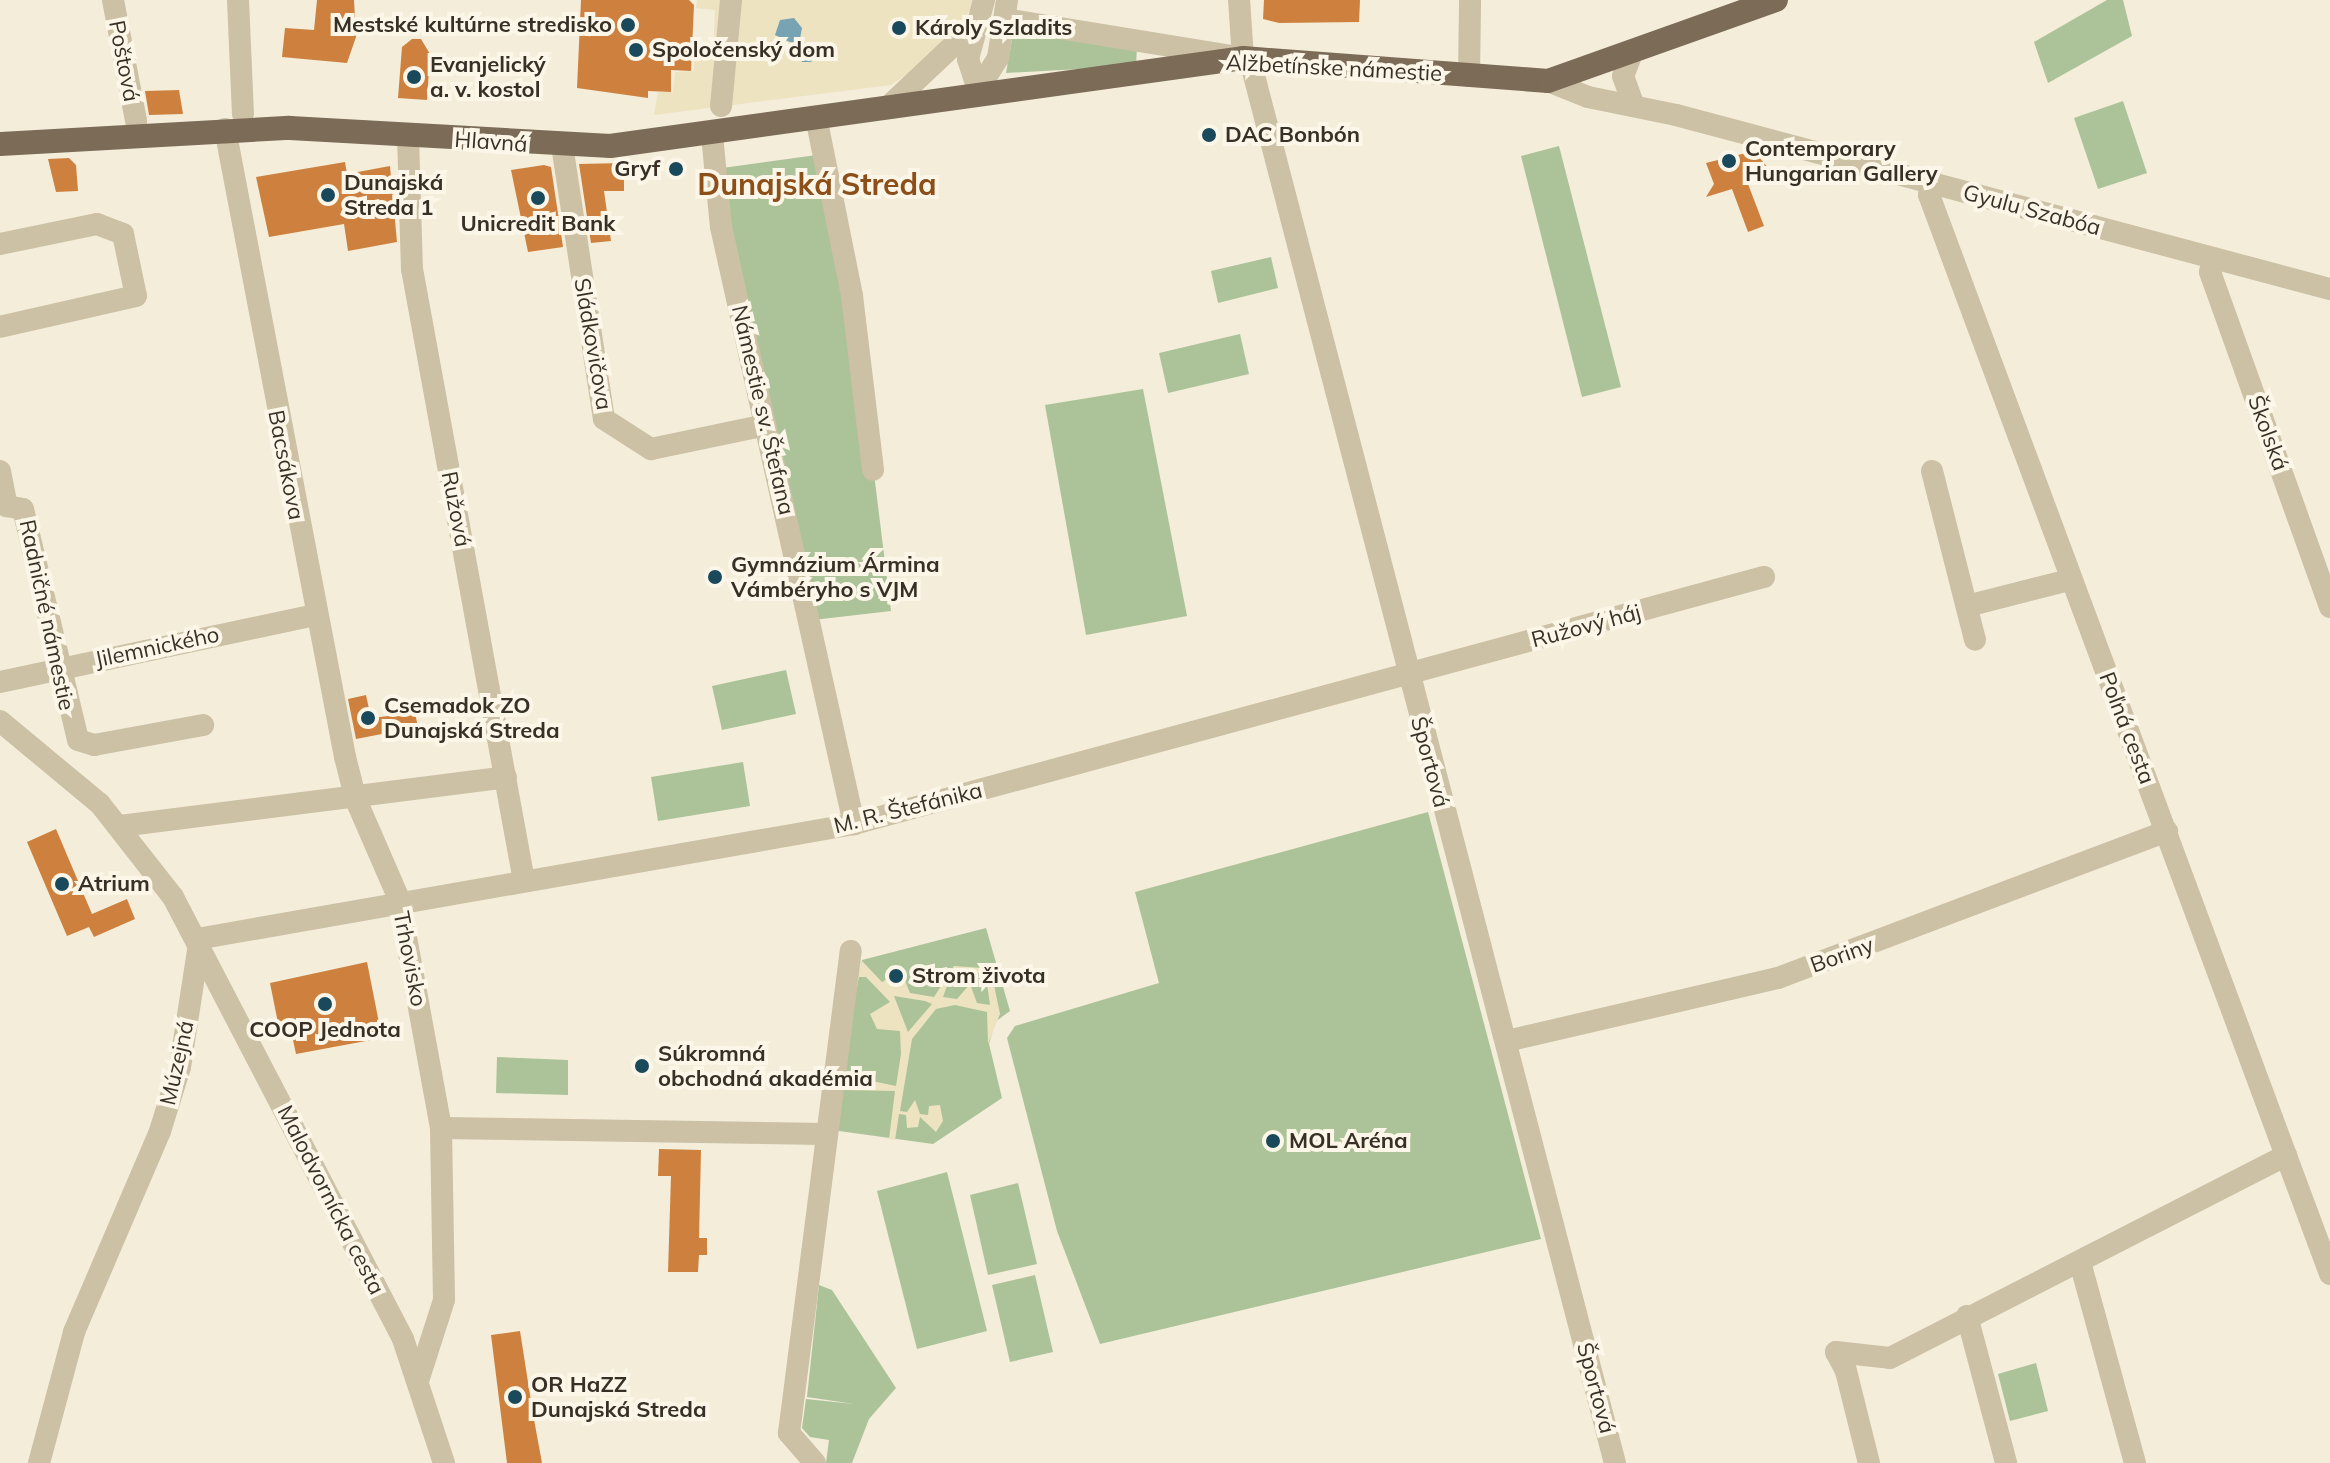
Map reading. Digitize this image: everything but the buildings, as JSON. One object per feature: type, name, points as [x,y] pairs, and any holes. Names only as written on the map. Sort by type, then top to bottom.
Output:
[{"type":"main road","points":[[1548,81],[1776,0]]},
{"type":"main road","name":"Alžbetínske námestie","points":[[978,90],[1246,59],[1548,81]]},
{"type":"main road","name":"Hlavná","points":[[0,144],[234,122],[562,145],[712,135],[978,90]]},
{"type":"street","name":"Poštová","points":[[113,0],[136,121]]},
{"type":"street","name":"Bacsákova","points":[[238,0],[234,122],[315,615],[356,800],[399,899]]},
{"type":"street","points":[[721,106],[731,0]]},
{"type":"street","points":[[978,90],[968,59],[984,0]]},
{"type":"street","name":"Športová","points":[[1239,0],[1246,59],[1407,677],[1507,1041],[1615,1463]]},
{"type":"street","points":[[1469,76],[1470,0]]},
{"type":"street","points":[[978,90],[998,58],[1006,10],[1246,59]]},
{"type":"street","points":[[889,106],[977,22]]},
{"type":"street","points":[[1632,53],[1623,76],[1634,106]]},
{"type":"street","name":"Gyulu Szabóa","points":[[1548,81],[2330,289]]},
{"type":"street","points":[[816,117],[852,296],[873,470]]},
{"type":"street","name":"Námestie sv. Štefana","points":[[712,135],[721,227],[854,824]]},
{"type":"street","name":"Ružová","points":[[408,136],[412,269],[524,881]]},
{"type":"street","name":"Sládkovičova","points":[[562,145],[598,401],[613,428],[651,449],[766,425]]},
{"type":"street","name":"Poľná cesta","points":[[1934,182],[1929,195],[2069,580],[2167,831],[2330,1274]]},
{"type":"street","points":[[0,244],[97,224],[123,234],[136,296],[0,327]]},
{"type":"street","name":"Školská","points":[[2213,259],[2210,272],[2330,607]]},
{"type":"street","name":"Radničné námestie","points":[[0,471],[7,506],[23,509],[72,728],[85,744],[203,725]]},
{"type":"street","points":[[1932,471],[1975,640]]},
{"type":"street","name":"Ružový háj","points":[[1407,677],[1764,577]]},
{"type":"street","points":[[1967,606],[2069,580]]},
{"type":"street","name":"Jilemnického","points":[[0,682],[315,615]]},
{"type":"street","name":"M. R. Štefánika","points":[[399,899],[524,881],[854,824],[1407,677]]},
{"type":"street","points":[[0,721],[38,747],[120,826],[198,942]]},
{"type":"street","points":[[120,826],[356,800],[506,777]]},
{"type":"street","name":"Boriny","points":[[1507,1041],[1778,978],[2167,831]]},
{"type":"street","name":"Trhovisko","points":[[198,942],[399,899],[441,1128],[446,1227],[438,1318],[418,1381]]},
{"type":"street","name":"Malodvornícka cesta","points":[[198,942],[389,1312],[418,1381],[444,1463]]},
{"type":"street","name":"Múzejná","points":[[39,1463],[74,1332],[160,1131],[180,1067],[198,942]]},
{"type":"street","points":[[815,1463],[789,1433],[824,1134],[851,951]]},
{"type":"street","points":[[441,1128],[824,1134]]},
{"type":"street","points":[[1869,1463],[1846,1371],[1836,1352],[1890,1358],[2286,1155]]},
{"type":"street","points":[[2080,1262],[2135,1463]]},
{"type":"street","points":[[389,1312],[438,1318]]},
{"type":"street","points":[[1967,1316],[2006,1463]]},
{"type":"green space","points":[[2107,0],[2123,0],[2132,36],[2048,83],[2034,42]]},
{"type":"green space","points":[[1013,34],[1137,45],[1136,66],[1006,73]]},
{"type":"green space","points":[[2123,101],[2147,173],[2098,189],[2074,118]]},
{"type":"green space","points":[[1559,146],[1621,387],[1582,397],[1521,156]]},
{"type":"green space","points":[[824,154],[852,296],[891,611],[813,620],[715,169]]},
{"type":"green space","points":[[1271,257],[1278,288],[1218,303],[1211,271]]},
{"type":"green space","points":[[1240,334],[1249,374],[1168,393],[1159,353]]},
{"type":"green space","points":[[1143,389],[1187,616],[1086,635],[1045,405]]},
{"type":"green space","points":[[786,670],[796,714],[722,730],[712,686]]},
{"type":"green space","points":[[743,762],[750,806],[658,821],[651,777]]},
{"type":"green space","name":"MOL Aréna","points":[[1428,812],[1541,1239],[1100,1344],[1057,1231],[1007,1038],[1015,1026],[1159,983],[1135,892]]},
{"type":"green space","points":[[986,928],[1010,1011],[995,1022],[989,1044],[1002,1098],[933,1144],[839,1131],[832,1123],[862,960]]},
{"type":"green space","points":[[497,1057],[568,1060],[568,1095],[496,1093]]},
{"type":"green space","points":[[947,1172],[987,1331],[917,1349],[877,1191]]},
{"type":"green space","points":[[1018,1183],[1037,1264],[988,1275],[970,1195]]},
{"type":"green space","points":[[1035,1275],[1053,1352],[1010,1362],[992,1285]]},
{"type":"green space","points":[[819,1285],[832,1290],[896,1388],[869,1419],[852,1463],[826,1463],[829,1440],[810,1437],[802,1428],[806,1399],[854,1404],[807,1397]]},
{"type":"green space","points":[[2036,1363],[2048,1411],[2010,1421],[1998,1374]]},
{"type":"shaded area","points":[[697,0],[976,0],[946,48],[891,85],[654,115],[658,92],[673,92],[675,72],[694,71],[694,59],[713,59],[715,10],[696,8]]},
{"type":"shaded area","points":[[862,961],[882,982],[901,971],[910,993],[934,997],[954,966],[982,968],[993,980],[1000,1014],[988,1044],[987,1012],[955,1005],[936,1009],[912,1039],[900,1111],[907,1112],[915,1100],[920,1114],[928,1115],[929,1106],[940,1105],[943,1121],[936,1132],[920,1117],[918,1127],[907,1128],[906,1115],[899,1114],[895,1140],[889,1139],[895,1091],[843,1090],[843,1075],[896,1086],[901,1054],[900,1031],[877,1029],[870,1014],[890,1002],[866,977],[857,977]],"holes":[[[964,968],[986,976],[990,1005],[977,1003],[970,984],[957,999],[943,997],[951,975]],[[894,996],[925,1001],[932,1004],[908,1032]]]},
{"type":"water","points":[[794,18],[802,28],[800,39],[816,50],[811,62],[802,62],[794,44],[775,35],[780,20]]},
{"type":"place","name":"Mestské kultúrne stredisko","points":[[628,25]]},
{"type":"place","name":"Károly Szladits","points":[[899,28]]},
{"type":"place","name":"Spoločenský dom","points":[[636,50]]},
{"type":"place","name":"Evanjelický a. v. kostol","points":[[414,77]]},
{"type":"place","name":"DAC Bonbón","points":[[1209,135]]},
{"type":"place","name":"Contemporary Hungarian Gallery","points":[[1729,161]]},
{"type":"place","name":"Gryf","points":[[676,169]]},
{"type":"place","name":"Dunajská Streda 1","points":[[328,195]]},
{"type":"place","name":"Unicredit Bank","points":[[538,198]]},
{"type":"place","name":"Gymnázium Ármina Vámbéryho s VJM","points":[[715,577]]},
{"type":"place","name":"Csemadok ZO Dunajská Streda","points":[[368,718]]},
{"type":"place","name":"Atrium","points":[[62,884]]},
{"type":"place","name":"Strom života","points":[[896,976]]},
{"type":"place","name":"COOP Jednota","points":[[325,1004]]},
{"type":"place","name":"Súkromná obchodná akadémia","points":[[642,1066]]},
{"type":"place","name":"MOL Aréna","points":[[1273,1141]]},
{"type":"place","name":"OR HaZZ Dunajská Streda","points":[[515,1397]]},
{"type":"district","name":"Dunajská Streda","points":[[817,184]]}]
